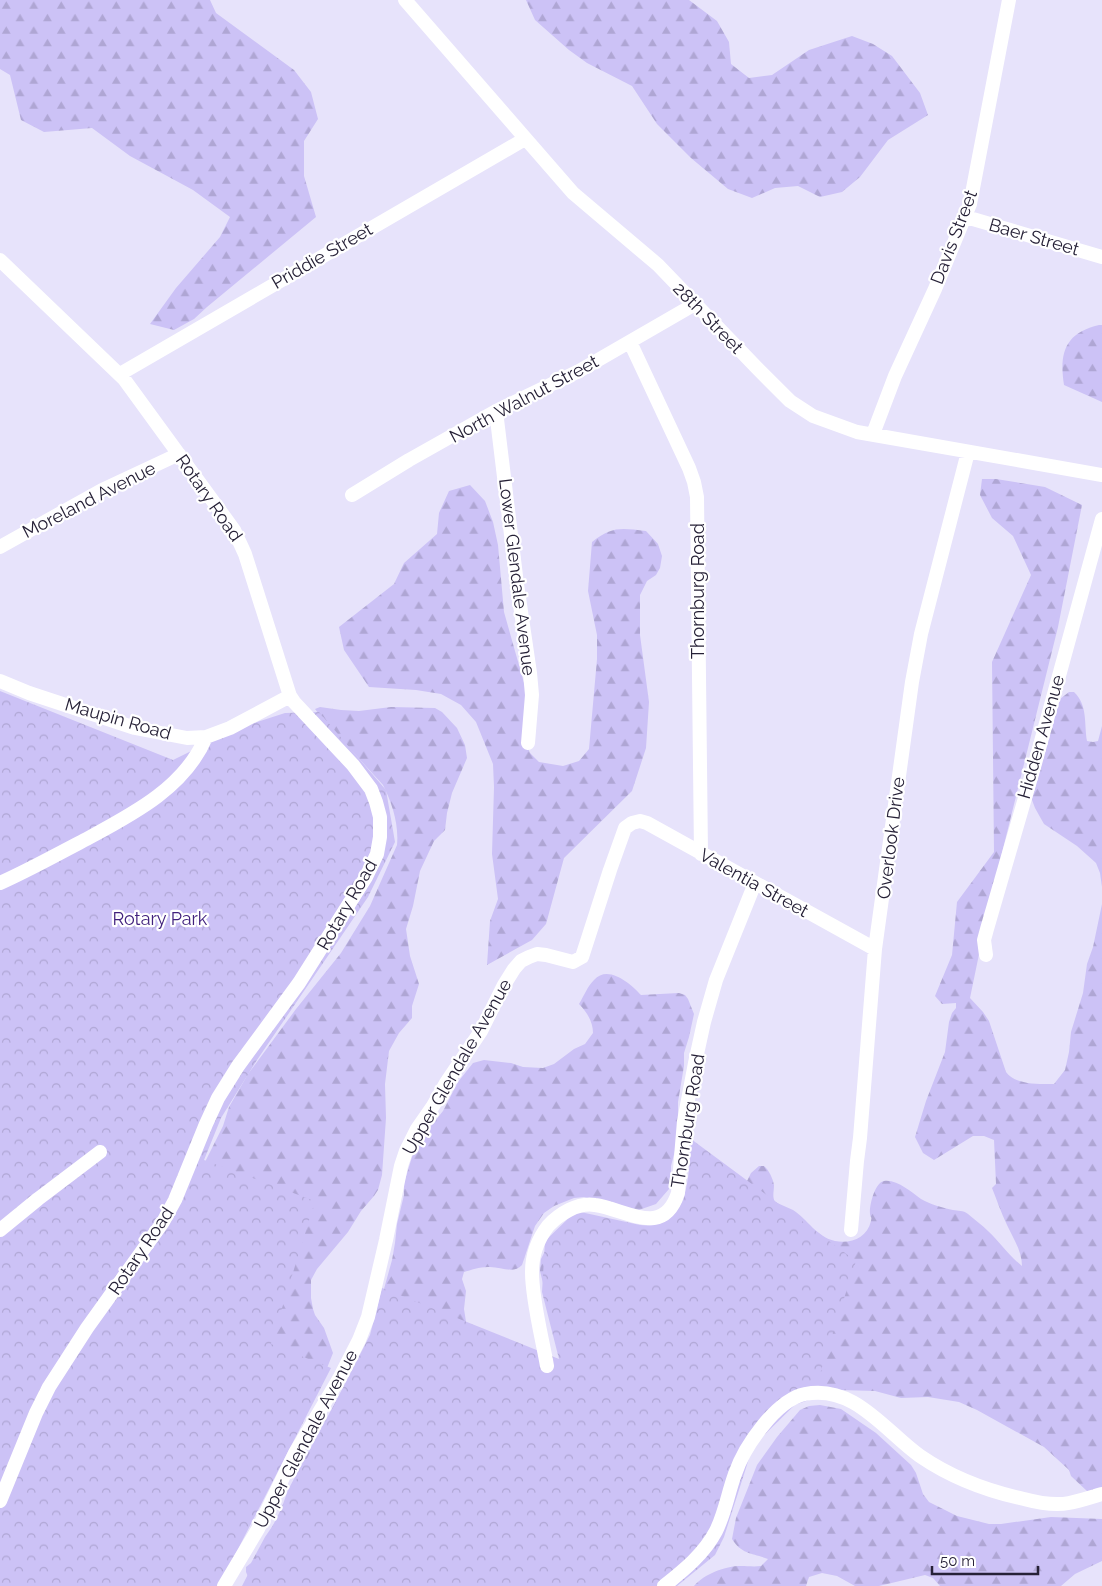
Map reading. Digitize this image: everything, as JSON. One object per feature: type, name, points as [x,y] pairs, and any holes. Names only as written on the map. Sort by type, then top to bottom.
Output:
[{"type":"street","name":"28th Street","points":[[405,0],[573,193],[658,265],[790,401],[813,416],[844,428],[1102,475]]},
{"type":"street","name":"Davis Street","points":[[873,434],[895,376],[966,217],[976,179],[1009,0]]},
{"type":"street","name":"Priddie Street","points":[[120,374],[525,139]]},
{"type":"street","name":"Baer Street","points":[[966,217],[1102,256]]},
{"type":"street","name":"Rotary Road","points":[[0,260],[120,374],[234,530],[242,544],[290,696],[353,765],[371,789],[380,817],[380,837],[376,854],[366,877],[300,983],[238,1066],[218,1098],[175,1200],[163,1222],[87,1328],[49,1388],[36,1413],[0,1501]]},
{"type":"street","name":"North Walnut Street","points":[[352,495],[402,464],[496,411],[579,371],[695,304]]},
{"type":"street","name":"Thornburg Road","points":[[630,342],[689,468],[697,497],[701,854]]},
{"type":"street","name":"Lower Glendale Avenue","points":[[496,411],[516,584],[530,673],[532,695],[528,743]]},
{"type":"street","name":"Overlook Drive","points":[[851,1230],[875,950],[914,669],[968,452]]},
{"type":"street","name":"Moreland Avenue","points":[[0,547],[102,490],[179,454]]},
{"type":"street","name":"Hidden Avenue","points":[[986,955],[984,940],[986,929],[1034,768],[1102,519]]},
{"type":"street","name":"Maupin Road","points":[[0,681],[29,693],[135,728],[187,738],[206,737],[230,728],[290,696]]},
{"type":"street","points":[[0,883],[37,866],[116,823],[151,801],[181,775],[198,754],[206,737]]},
{"type":"street","name":"Valentia Street","points":[[632,823],[640,821],[647,823],[875,950]]},
{"type":"street","name":"Upper Glendale Avenue","points":[[224,1586],[258,1529],[295,1454],[340,1377],[359,1340],[368,1317],[401,1166],[406,1151],[446,1083],[481,1031],[504,984],[521,961],[537,954],[573,962],[582,957],[621,837],[625,828],[632,823]]},
{"type":"street","name":"Thornburg Road","points":[[547,1366],[532,1273],[536,1247],[554,1219],[579,1206],[593,1205],[634,1217],[648,1219],[661,1217],[674,1204],[678,1193],[684,1121],[704,1022],[716,980],[755,883]]},
{"type":"street","points":[[0,1230],[100,1152]]},
{"type":"street","points":[[664,1586],[703,1551],[716,1531],[735,1472],[748,1446],[776,1412],[791,1400],[803,1394],[834,1393],[847,1399],[867,1410],[919,1455],[943,1471],[973,1485],[1042,1504],[1068,1504],[1102,1494]]},
{"type":"green space","points":[[0,0],[210,0],[216,13],[294,70],[311,92],[318,119],[304,141],[304,176],[316,217],[194,319],[174,330],[150,324],[176,288],[220,237],[230,217],[193,190],[130,156],[92,128],[44,132],[21,120],[10,75],[0,69]]},
{"type":"green space","points":[[526,0],[689,0],[717,21],[729,42],[731,64],[749,78],[772,75],[809,50],[852,36],[873,44],[892,56],[920,93],[928,115],[888,140],[860,177],[842,192],[820,197],[798,186],[775,188],[752,198],[728,189],[691,158],[657,124],[632,86],[587,63],[569,50],[535,20]]},
{"type":"green space","points":[[1102,325],[1102,402],[1064,385],[1063,374],[1064,354],[1072,339],[1078,333]]},
{"type":"green space","points":[[982,479],[996,479],[1045,487],[1082,505],[1058,627],[990,901],[970,998],[989,1021],[1006,1072],[1021,1082],[1054,1084],[1065,1070],[1071,1032],[1083,993],[1087,964],[1093,947],[1102,904],[1102,1490],[1088,1492],[1071,1476],[1069,1470],[1044,1447],[959,1402],[928,1397],[901,1398],[875,1391],[839,1390],[252,1586],[246,1572],[246,1567],[251,1563],[278,1518],[288,1490],[371,1336],[392,1260],[397,1224],[404,1195],[404,1183],[419,1141],[443,1111],[458,1082],[473,1063],[484,1060],[511,1063],[523,1067],[543,1068],[554,1064],[574,1049],[585,1044],[593,1033],[593,1029],[589,1017],[579,1004],[589,986],[600,976],[606,974],[619,977],[641,995],[679,993],[685,995],[694,1014],[684,1053],[684,1066],[678,1102],[678,1139],[671,1166],[669,1189],[656,1204],[636,1211],[625,1210],[584,1197],[574,1198],[554,1206],[544,1213],[535,1226],[522,1265],[518,1268],[510,1270],[485,1267],[464,1272],[462,1279],[466,1291],[464,1309],[467,1328],[562,1361],[540,1271],[541,1259],[546,1249],[664,1233],[746,1183],[751,1173],[759,1166],[764,1166],[772,1177],[775,1202],[793,1210],[817,1232],[829,1239],[847,1242],[862,1236],[871,1221],[870,1206],[875,1190],[881,1182],[889,1181],[904,1187],[928,1203],[966,1213],[986,1229],[1022,1266],[1019,1250],[992,1188],[996,1184],[994,1140],[984,1136],[973,1136],[934,1160],[923,1153],[915,1137],[926,1101],[945,1052],[949,1022],[956,1008],[956,1003],[942,1004],[935,996],[952,955],[957,902],[994,852],[992,662],[1031,575],[1013,536],[992,518],[980,495]]},
{"type":"green space","points":[[470,485],[485,501],[493,522],[498,545],[504,612],[528,697],[525,741],[530,753],[539,762],[563,766],[579,761],[589,749],[597,659],[597,635],[588,591],[592,542],[605,533],[617,529],[646,531],[658,544],[662,556],[660,568],[656,575],[647,581],[640,595],[640,635],[649,702],[646,748],[632,791],[564,858],[546,924],[532,940],[487,965],[490,921],[498,899],[492,854],[493,764],[476,722],[461,705],[441,694],[416,690],[369,687],[344,650],[339,627],[394,584],[404,563],[437,534],[439,513],[449,491]]},
{"type":"green space","name":"Rotary Park","points":[[0,691],[173,760],[238,728],[285,713],[319,712],[386,790],[395,842],[368,897],[257,1060],[221,1118],[204,1160],[315,1201],[271,1344],[331,1368],[219,1586],[0,1586]]},
{"type":"green space","points":[[1069,692],[1074,692],[1082,703],[1087,741],[1098,741],[1102,726],[1102,887],[1096,863],[1077,846],[1044,824],[1029,792],[1060,699]]},
{"type":"green space","points":[[320,707],[359,711],[391,707],[435,708],[442,712],[457,728],[465,745],[467,758],[452,793],[445,830],[434,841],[420,871],[406,929],[410,956],[419,984],[412,1006],[412,1018],[399,1033],[389,1051],[385,1084],[386,1118],[382,1175],[378,1190],[361,1211],[348,1232],[317,1269],[311,1280],[313,1309],[324,1328],[333,1353],[327,1368],[34,1586],[205,1162],[223,1126],[229,1107],[248,1074],[296,1009],[341,953],[370,906],[397,845],[397,829],[394,814],[383,785],[315,709]]},
{"type":"green space","points":[[691,1139],[856,1261],[817,1383],[753,1446],[724,1537],[715,1555],[677,1586],[242,1586],[370,1335],[382,1288],[559,1359],[542,1292],[545,1241],[576,1211],[640,1225],[656,1224],[669,1219],[678,1210],[684,1197]]},
{"type":"green space","points":[[820,1405],[841,1409],[876,1433],[911,1465],[916,1473],[923,1494],[929,1502],[957,1516],[989,1524],[1051,1517],[1102,1519],[1102,1561],[1075,1574],[1061,1586],[940,1586],[933,1578],[925,1575],[879,1586],[855,1586],[837,1576],[822,1573],[809,1577],[806,1586],[694,1586],[715,1571],[735,1566],[761,1566],[768,1559],[744,1551],[732,1539],[736,1518],[757,1465],[777,1437],[800,1410],[809,1406]]}]
